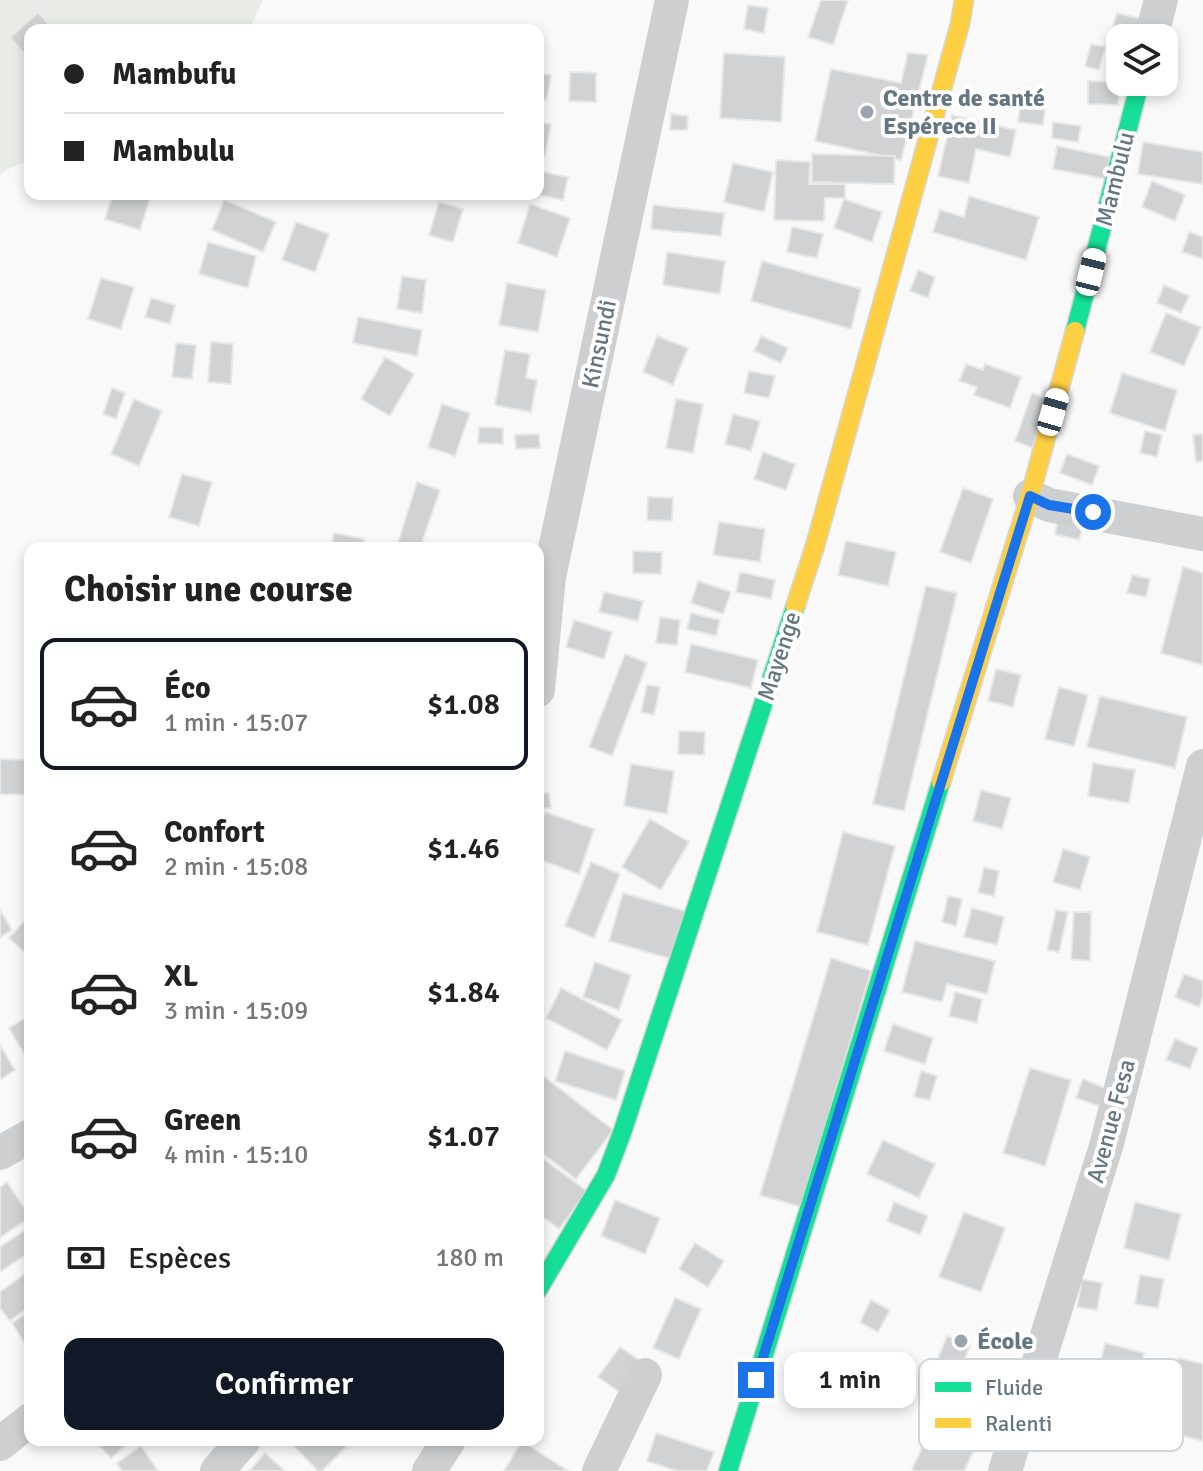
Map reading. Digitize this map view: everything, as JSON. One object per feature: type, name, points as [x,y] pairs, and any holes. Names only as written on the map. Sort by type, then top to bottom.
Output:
[{"type":"street","name":"Kinsundi","points":[[544,628],[549,577],[672,0]]},
{"type":"street","name":"Mayenge","points":[[544,1280],[606,1175],[815,546],[960,24],[964,0]]},
{"type":"street","points":[[1155,24],[1161,0]]},
{"type":"street","name":"Mambulu","points":[[728,1471],[1030,496],[1136,96]]},
{"type":"street","points":[[1030,496],[1049,505],[1203,534]]},
{"type":"street","name":"Avenue Fesa","points":[[1040,1359],[1107,1143],[1203,766]]},
{"type":"street","points":[[0,1153],[24,1139]]},
{"type":"street","points":[[599,1471],[645,1375]]},
{"type":"street","points":[[0,1444],[24,1425]]},
{"type":"street","points":[[217,1471],[239,1446]]},
{"type":"street","points":[[429,1471],[445,1446]]},
{"type":"street","name":"Avenue Fesa","points":[[1005,1471],[1011,1451]]},
{"type":"shaded area","points":[[0,0],[263,0],[252,24],[24,24],[24,162],[0,175]]},
{"type":"building","points":[[821,0],[848,0],[833,45],[808,37]]},
{"type":"building","points":[[748,5],[768,8],[764,33],[744,29]]},
{"type":"building","points":[[38,12],[49,24],[25,24]]},
{"type":"building","points":[[1117,13],[1141,19],[1140,24],[1114,24]]},
{"type":"building","points":[[24,25],[24,53],[10,38]]},
{"type":"building","points":[[1091,44],[1105,47],[1099,70],[1085,66]]},
{"type":"building","points":[[724,53],[785,57],[781,122],[720,118]]},
{"type":"building","name":"Centre de santé Espérece II","points":[[908,53],[928,55],[901,160],[815,141],[831,69],[901,83]]},
{"type":"building","points":[[570,72],[596,73],[596,102],[569,101]]},
{"type":"building","points":[[544,74],[551,75],[547,100],[544,99]]},
{"type":"building","points":[[1088,81],[1106,82],[1106,96],[1118,96],[1118,105],[1088,104]]},
{"type":"building","points":[[1022,92],[1047,96],[1043,125],[1018,122]]},
{"type":"building","points":[[671,114],[688,116],[687,130],[670,130]]},
{"type":"building","points":[[952,115],[1016,130],[1010,157],[976,149],[969,183],[938,176]]},
{"type":"building","points":[[1053,122],[1081,126],[1078,142],[1052,138]]},
{"type":"building","points":[[544,123],[551,124],[544,156]]},
{"type":"building","points":[[1143,142],[1203,152],[1203,184],[1138,174]]},
{"type":"building","points":[[1057,146],[1110,157],[1106,179],[1053,169]]},
{"type":"building","points":[[812,154],[895,156],[894,184],[812,182]]},
{"type":"building","points":[[776,160],[810,162],[809,184],[845,184],[845,198],[825,198],[824,221],[774,220]]},
{"type":"building","points":[[733,163],[773,172],[764,212],[724,202]]},
{"type":"building","points":[[544,172],[568,177],[563,200],[544,196]]},
{"type":"building","points":[[1152,181],[1185,195],[1175,221],[1142,207]]},
{"type":"building","points":[[969,196],[1039,217],[1026,260],[933,232],[940,210],[964,217]]},
{"type":"building","points":[[844,199],[882,212],[872,242],[834,228]]},
{"type":"building","points":[[111,200],[149,200],[140,230],[105,219]]},
{"type":"building","points":[[224,200],[276,222],[263,252],[212,230]]},
{"type":"building","points":[[439,202],[463,209],[453,242],[429,235]]},
{"type":"building","points":[[530,204],[570,218],[557,257],[518,243]]},
{"type":"building","points":[[653,205],[724,213],[721,236],[651,229]]},
{"type":"building","points":[[296,222],[329,234],[315,272],[282,260]]},
{"type":"building","points":[[792,227],[823,234],[817,258],[787,252]]},
{"type":"building","points":[[1189,232],[1203,237],[1203,259],[1182,252]]},
{"type":"building","points":[[208,242],[256,256],[248,288],[199,274]]},
{"type":"building","points":[[667,252],[725,261],[720,294],[663,285]]},
{"type":"building","points":[[762,261],[861,289],[851,329],[751,301]]},
{"type":"building","points":[[918,270],[935,277],[928,298],[910,291]]},
{"type":"building","points":[[402,276],[426,280],[422,313],[397,309]]},
{"type":"building","points":[[101,278],[134,287],[121,329],[88,319]]},
{"type":"building","points":[[507,283],[546,290],[538,332],[499,325]]},
{"type":"building","points":[[1164,285],[1189,296],[1181,313],[1157,303]]},
{"type":"building","points":[[151,298],[175,305],[170,324],[145,317]]},
{"type":"building","points":[[1166,313],[1201,327],[1184,366],[1150,352]]},
{"type":"building","points":[[358,317],[422,330],[417,356],[353,343]]},
{"type":"building","points":[[657,336],[688,348],[673,385],[643,372]]},
{"type":"building","points":[[761,336],[788,348],[781,363],[754,351]]},
{"type":"building","points":[[211,342],[233,344],[231,384],[208,382]]},
{"type":"building","points":[[176,343],[196,345],[192,379],[172,377]]},
{"type":"building","points":[[505,350],[530,354],[526,378],[537,380],[531,412],[495,405]]},
{"type":"building","points":[[385,357],[414,374],[390,416],[361,399]]},
{"type":"building","points":[[966,364],[983,370],[985,364],[1021,377],[1010,408],[974,395],[977,387],[959,381]]},
{"type":"building","points":[[749,371],[775,376],[769,398],[744,393]]},
{"type":"building","points":[[1122,373],[1177,390],[1165,431],[1110,413]]},
{"type":"building","points":[[112,388],[125,393],[116,419],[103,414]]},
{"type":"building","points":[[1032,393],[1049,400],[1032,448],[1015,441]]},
{"type":"building","points":[[134,399],[162,411],[139,466],[111,454]]},
{"type":"building","points":[[676,399],[703,404],[693,453],[666,448]]},
{"type":"building","points":[[442,404],[470,413],[455,456],[428,447]]},
{"type":"building","points":[[733,414],[760,421],[751,451],[725,444]]},
{"type":"building","points":[[479,427],[503,428],[503,444],[478,443]]},
{"type":"building","points":[[1145,431],[1162,435],[1157,457],[1140,453]]},
{"type":"building","points":[[539,434],[540,448],[516,449],[515,435]]},
{"type":"building","points":[[1203,434],[1203,461],[1196,462],[1193,435]]},
{"type":"building","points":[[763,452],[795,464],[786,490],[754,479]]},
{"type":"building","points":[[1067,454],[1099,466],[1092,485],[1060,473]]},
{"type":"building","points":[[182,474],[212,482],[199,526],[169,517]]},
{"type":"building","points":[[417,482],[440,490],[422,542],[398,542]]},
{"type":"building","points":[[963,488],[993,499],[971,563],[940,552]]},
{"type":"building","points":[[648,497],[673,498],[672,521],[647,520]]},
{"type":"building","points":[[1058,518],[1083,525],[1079,540],[1055,534]]},
{"type":"building","points":[[719,522],[765,529],[760,562],[713,555]]},
{"type":"building","points":[[334,533],[364,539],[363,542],[332,542]]},
{"type":"building","points":[[846,541],[896,552],[888,586],[838,575]]},
{"type":"building","points":[[633,551],[662,552],[661,574],[633,573]]},
{"type":"building","points":[[1183,567],[1203,573],[1203,665],[1161,653]]},
{"type":"building","points":[[740,572],[775,580],[771,599],[736,592]]},
{"type":"building","points":[[1132,575],[1150,579],[1146,597],[1127,593]]},
{"type":"building","points":[[698,581],[731,592],[723,614],[691,603]]},
{"type":"building","points":[[926,586],[957,593],[904,811],[873,804]]},
{"type":"building","points":[[604,592],[643,601],[638,621],[599,612]]},
{"type":"building","points":[[691,613],[720,620],[716,636],[687,629]]},
{"type":"building","points":[[660,617],[680,620],[677,645],[656,643]]},
{"type":"building","points":[[574,620],[612,632],[604,659],[566,647]]},
{"type":"building","points":[[691,644],[758,660],[751,688],[685,672]]},
{"type":"building","points":[[625,654],[647,663],[612,756],[589,747]]},
{"type":"building","points":[[996,669],[1021,675],[1013,707],[988,701]]},
{"type":"building","points":[[647,685],[660,687],[654,715],[641,712]]},
{"type":"building","points":[[1059,687],[1088,695],[1074,746],[1045,739]]},
{"type":"building","points":[[1100,696],[1187,717],[1175,768],[1087,747]]},
{"type":"building","points":[[679,731],[705,732],[704,755],[678,754]]},
{"type":"building","points":[[0,759],[24,760],[24,795],[0,794]]},
{"type":"building","points":[[1093,763],[1135,770],[1129,803],[1088,796]]},
{"type":"building","points":[[631,764],[674,771],[667,814],[624,806]]},
{"type":"building","points":[[981,790],[1011,798],[1002,829],[973,821]]},
{"type":"building","points":[[544,793],[549,793],[551,808],[544,809]]},
{"type":"building","points":[[545,812],[594,829],[579,874],[544,861]]},
{"type":"building","points":[[650,819],[689,842],[661,890],[622,867]]},
{"type":"building","points":[[843,832],[895,846],[868,945],[817,932]]},
{"type":"building","points":[[1063,849],[1090,857],[1080,890],[1053,882]]},
{"type":"building","points":[[591,862],[620,874],[594,938],[565,926]]},
{"type":"building","points":[[984,867],[999,871],[994,896],[978,893]]},
{"type":"building","points":[[623,893],[692,913],[678,961],[609,941]]},
{"type":"building","points":[[948,896],[962,899],[956,926],[942,922]]},
{"type":"building","points":[[972,908],[1004,917],[997,945],[964,937]]},
{"type":"building","points":[[0,910],[12,930],[0,937]]},
{"type":"building","points":[[1056,910],[1068,912],[1059,952],[1047,950]]},
{"type":"building","points":[[1074,912],[1091,912],[1090,961],[1071,959]]},
{"type":"building","points":[[24,922],[24,952],[9,938]]},
{"type":"building","points":[[915,941],[995,961],[987,994],[947,984],[942,1002],[902,992]]},
{"type":"building","points":[[831,958],[871,971],[801,1207],[760,1195]]},
{"type":"building","points":[[595,962],[631,975],[619,1010],[583,997]]},
{"type":"building","points":[[1184,974],[1203,981],[1199,1007],[1175,997]]},
{"type":"building","points":[[561,988],[622,1020],[607,1050],[546,1018]]},
{"type":"building","points":[[955,992],[982,999],[977,1023],[949,1016]]},
{"type":"building","points":[[24,1019],[24,1054],[9,1028]]},
{"type":"building","points":[[893,1024],[933,1038],[925,1064],[884,1051]]},
{"type":"building","points":[[1175,1039],[1198,1048],[1190,1069],[1166,1060]]},
{"type":"building","points":[[0,1045],[15,1070],[0,1080]]},
{"type":"building","points":[[565,1051],[625,1071],[616,1100],[555,1081]]},
{"type":"building","points":[[1030,1068],[1071,1080],[1045,1166],[1003,1153]]},
{"type":"building","points":[[921,1071],[937,1076],[930,1100],[914,1097]]},
{"type":"building","points":[[544,1077],[613,1130],[576,1179],[544,1155]]},
{"type":"building","points":[[1083,1079],[1107,1089],[1099,1106],[1076,1098]]},
{"type":"building","points":[[883,1140],[935,1164],[919,1198],[867,1174]]},
{"type":"building","points":[[544,1159],[587,1191],[559,1229],[544,1218]]},
{"type":"building","points":[[7,1182],[24,1208],[24,1221],[0,1238],[0,1188]]},
{"type":"building","points":[[615,1200],[660,1218],[645,1254],[601,1236]]},
{"type":"building","points":[[894,1202],[928,1216],[920,1235],[887,1221]]},
{"type":"building","points":[[1135,1202],[1181,1214],[1169,1260],[1124,1248]]},
{"type":"building","points":[[964,1212],[1005,1228],[981,1292],[939,1277]]},
{"type":"building","points":[[24,1231],[24,1256],[0,1272],[0,1247]]},
{"type":"building","points":[[695,1243],[724,1261],[708,1287],[679,1269]]},
{"type":"building","points":[[24,1274],[24,1310],[10,1321],[0,1308],[0,1292]]},
{"type":"building","points":[[1140,1275],[1164,1279],[1158,1308],[1135,1304]]},
{"type":"building","points":[[1082,1279],[1102,1283],[1097,1310],[1077,1307]]},
{"type":"building","points":[[675,1298],[701,1309],[679,1359],[653,1348]]},
{"type":"building","points":[[871,1300],[890,1310],[878,1332],[860,1322]]},
{"type":"building","points":[[24,1315],[24,1342],[12,1323]]},
{"type":"building","points":[[947,1336],[970,1345],[965,1359],[938,1359]]},
{"type":"building","points":[[1105,1343],[1144,1353],[1143,1359],[1101,1359]]},
{"type":"building","points":[[620,1347],[649,1367],[628,1398],[598,1377]]},
{"type":"building","points":[[1183,1359],[1203,1364],[1203,1441],[1183,1436]]},
{"type":"building","points":[[846,1366],[879,1379],[870,1403],[837,1390]]},
{"type":"building","points":[[656,1433],[714,1452],[707,1471],[677,1471],[647,1461]]},
{"type":"building","points":[[100,1446],[125,1446],[111,1458]]},
{"type":"building","points":[[141,1446],[158,1471],[122,1471],[117,1463]]},
{"type":"building","points":[[294,1446],[347,1446],[322,1471],[318,1471]]},
{"type":"building","points":[[519,1446],[530,1446],[568,1471],[504,1471]]},
{"type":"building","points":[[921,1451],[974,1451],[964,1471],[912,1469]]},
{"type":"building","points":[[265,1453],[285,1471],[249,1471]]},
{"type":"traffic: fast","points":[[1075,331],[1136,96]]},
{"type":"traffic: fast","points":[[544,1280],[606,1175],[622,1133],[795,607]]},
{"type":"traffic: fast","points":[[728,1471],[941,782]]},
{"type":"traffic: slow","points":[[795,607],[815,546],[960,24],[964,0]]},
{"type":"traffic: slow","points":[[941,782],[1030,496],[1075,331]]},
{"type":"place","name":"Centre de santé Espérece II","points":[[867,112]]},
{"type":"place","name":"École","points":[[961,1341]]},
{"type":"route","points":[[756,1380],[1030,496],[1049,505],[1093,512]]}]
